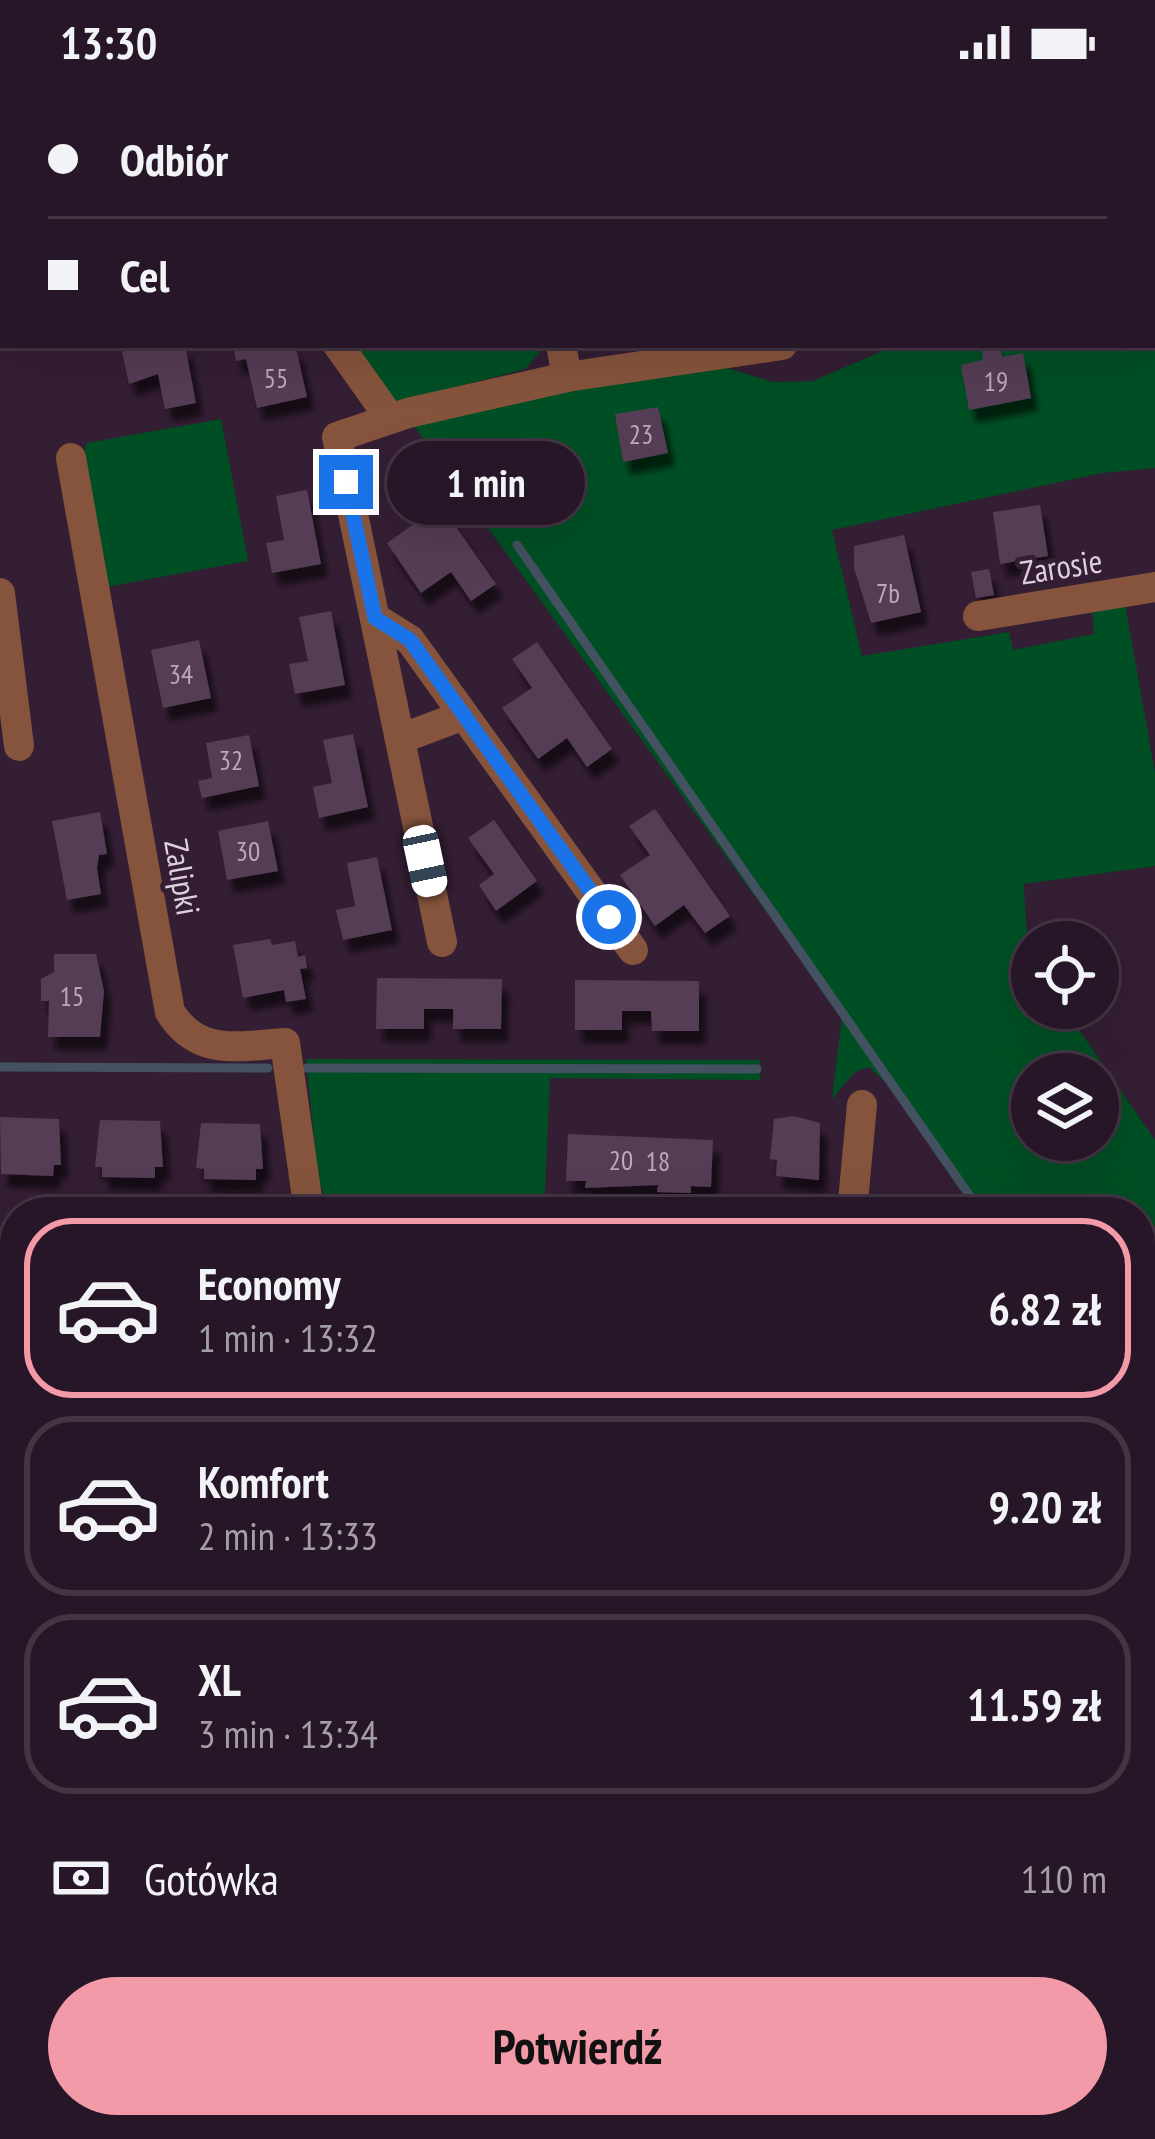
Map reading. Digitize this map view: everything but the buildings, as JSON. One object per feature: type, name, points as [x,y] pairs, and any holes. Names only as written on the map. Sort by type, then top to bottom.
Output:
[{"type":"street","points":[[340,348],[389,418]]},
{"type":"street","points":[[562,348],[567,377]]},
{"type":"street","points":[[442,942],[337,437],[389,418],[567,377],[762,348]]},
{"type":"street","name":"Zalipki","points":[[71,458],[170,1012],[182,1030],[216,1048],[285,1043],[307,1197]]},
{"type":"street","name":"Zarosie","points":[[978,616],[1155,587]]},
{"type":"street","points":[[0,593],[19,746]]},
{"type":"street","points":[[375,618],[410,640],[633,950]]},
{"type":"street","points":[[400,739],[464,715]]},
{"type":"street","points":[[853,1197],[862,1105]]},
{"type":"green space","points":[[358,348],[540,348],[525,369],[394,403]]},
{"type":"green space","points":[[889,348],[1155,348],[1155,468],[1102,473],[832,530],[862,656],[1009,632],[1013,650],[1094,634],[1092,609],[1125,604],[1155,773],[1155,866],[1024,884],[1027,921],[1011,921],[1011,1029],[1078,1029],[1095,1053],[1011,1053],[1011,1161],[1119,1161],[1119,1088],[1155,1140],[1155,1197],[967,1197],[889,1086],[869,1067],[855,1072],[832,1099],[842,1016],[414,426],[558,392],[721,366],[773,382],[813,381]]},
{"type":"green space","points":[[221,419],[248,561],[106,587],[81,459],[87,443]]},
{"type":"green space","points":[[306,1059],[760,1060],[760,1080],[550,1078],[545,1197],[324,1197],[318,1178]]},
{"type":"waterway","points":[[517,545],[971,1197]]},
{"type":"waterway","points":[[0,1067],[268,1068]]},
{"type":"waterway","points":[[307,1068],[757,1069]]},
{"type":"route","points":[[346,482],[375,618],[410,640],[609,917]]}]
